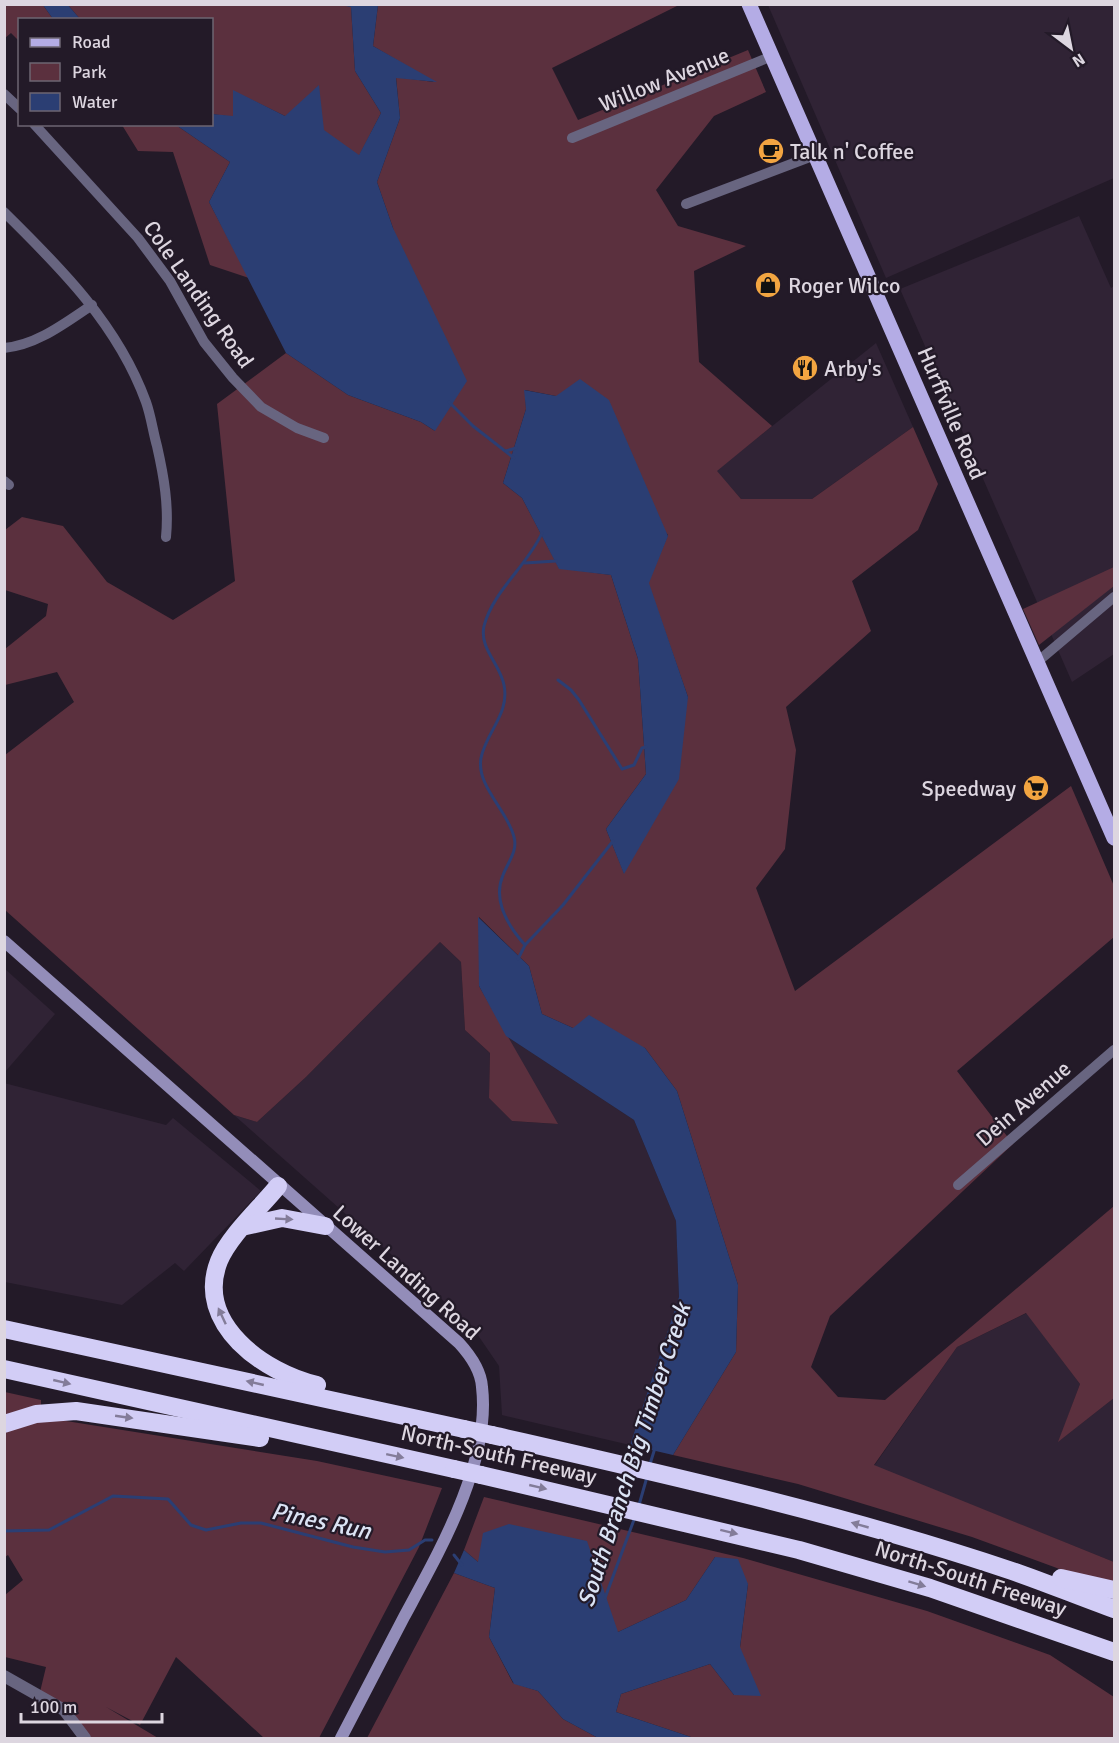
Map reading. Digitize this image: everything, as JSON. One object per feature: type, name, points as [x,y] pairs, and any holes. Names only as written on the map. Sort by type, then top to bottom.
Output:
[{"type":"highway","points":[[278,1186],[221,1256],[215,1276],[217,1304],[228,1329],[244,1347],[270,1366],[292,1378],[324,1387],[353,1404]]},
{"type":"highway","points":[[244,1227],[265,1220],[282,1218],[325,1226]]},
{"type":"highway","name":"North-South Freeway","points":[[4,1329],[682,1478],[854,1524],[1012,1571],[1114,1609]]},
{"type":"highway","name":"North-South Freeway","points":[[4,1369],[673,1518],[799,1550],[919,1585],[1114,1652]]},
{"type":"highway","points":[[4,1424],[36,1414],[76,1411],[291,1443],[361,1449]]},
{"type":"highway","points":[[1012,1571],[1047,1574],[1087,1586],[1114,1590]]},
{"type":"main road","name":"Hurffville Road","points":[[749,4],[1114,838]]},
{"type":"main road","name":"Lower Landing Road","points":[[4,941],[465,1350],[482,1384],[484,1408],[477,1452],[462,1499],[435,1559],[341,1738]]},
{"type":"street","name":"Willow Avenue","points":[[572,138],[772,56]]},
{"type":"street","points":[[4,94],[18,107]]},
{"type":"street","name":"Cole Landing Road","points":[[36,126],[138,238],[170,281],[204,342],[233,378],[261,407],[297,428],[324,438]]},
{"type":"street","points":[[686,204],[815,155]]},
{"type":"street","points":[[4,212],[62,270],[92,305],[121,349],[147,403],[168,510],[165,537]]},
{"type":"street","points":[[4,348],[19,347],[45,335],[92,305]]},
{"type":"street","points":[[1036,663],[1114,597]]},
{"type":"street","name":"Dein Avenue","points":[[958,1185],[1114,1050]]},
{"type":"street","points":[[4,1676],[64,1710],[85,1738]]},
{"type":"shaded area","points":[[768,5],[1114,5],[1114,178],[886,278]]},
{"type":"shaded area","points":[[1079,216],[1111,288],[1114,286],[1114,654],[1072,682],[900,289]]},
{"type":"shaded area","points":[[876,343],[913,427],[812,499],[741,499],[716,471]]},
{"type":"shaded area","points":[[440,942],[461,962],[465,1030],[490,1053],[489,1098],[512,1121],[557,1124],[506,1036],[634,1120],[676,1221],[679,1297],[630,1445],[502,1415],[499,1366],[471,1325],[234,1115],[257,1122],[306,1077]]},
{"type":"shaded area","points":[[5,969],[55,1014],[5,1072]]},
{"type":"shaded area","points":[[4,1083],[166,1125],[173,1118],[261,1191],[184,1271],[175,1263],[122,1305],[5,1282]]},
{"type":"shaded area","points":[[1027,1313],[1080,1384],[1059,1441],[1114,1398],[1114,1562],[874,1466],[957,1347]]},
{"type":"green space","points":[[340,4],[351,7],[355,71],[381,113],[359,156],[324,131],[285,116],[233,91],[233,117],[213,114],[213,18],[79,18],[68,5]]},
{"type":"green space","points":[[5,5],[43,5],[52,18],[18,18],[18,40],[11,33],[5,38]]},
{"type":"green space","points":[[378,5],[679,5],[552,68],[578,120],[748,50],[766,92],[714,116],[656,190],[678,226],[746,246],[694,271],[699,362],[772,426],[717,471],[741,499],[812,499],[913,427],[938,484],[918,530],[852,581],[871,631],[786,707],[796,750],[785,849],[756,888],[795,991],[1071,786],[1114,886],[1114,937],[957,1071],[1013,1144],[830,1316],[811,1367],[838,1397],[885,1400],[1114,1206],[1114,1398],[1058,1442],[1080,1384],[1026,1313],[957,1347],[874,1465],[1114,1562],[1114,1589],[972,1537],[798,1484],[673,1455],[736,1352],[738,1285],[677,1091],[645,1048],[573,1028],[542,1014],[529,966],[479,917],[479,986],[558,1124],[512,1121],[489,1098],[490,1053],[465,1030],[461,962],[440,942],[306,1077],[257,1122],[234,1115],[5,910],[5,755],[74,702],[57,672],[5,685],[5,649],[46,616],[48,604],[5,590],[5,530],[22,517],[63,526],[107,582],[173,620],[235,581],[217,404],[286,353],[348,395],[421,422],[435,431],[393,228],[377,182],[400,118],[396,77],[434,82],[373,46]],"holes":[[[525,390],[556,396],[668,535],[648,583],[688,697],[624,873],[606,829],[646,774],[638,659],[611,575],[559,568],[522,498],[503,483],[526,409]]]},
{"type":"green space","points":[[123,126],[177,126],[230,162],[209,202],[249,278],[210,265],[173,152],[138,151]]},
{"type":"green space","points":[[1114,567],[1114,586],[1039,645],[1023,609]]},
{"type":"green space","points":[[5,1392],[41,1400],[41,1417],[317,1461],[442,1488],[419,1547],[319,1738],[264,1738],[176,1657],[140,1725],[106,1707],[158,1738],[85,1738],[40,1692],[46,1667],[5,1657],[5,1595],[23,1580],[8,1555],[5,1557]]},
{"type":"green space","points":[[484,1497],[743,1558],[927,1611],[1050,1655],[1114,1697],[1114,1738],[694,1738],[616,1712],[621,1694],[710,1664],[734,1695],[748,1584],[715,1557],[686,1600],[618,1632],[478,1562],[464,1550]]},
{"type":"green space","points":[[454,1573],[495,1588],[489,1637],[513,1683],[538,1691],[563,1719],[598,1738],[367,1738]]},
{"type":"water","points":[[43,5],[68,5],[79,18],[52,18]]},
{"type":"water","points":[[340,5],[378,5],[373,46],[437,82],[396,78],[400,118],[377,182],[393,228],[467,381],[435,431],[421,422],[348,395],[286,353],[209,202],[230,162],[177,126],[213,126],[213,114],[233,116],[233,90],[285,116],[319,85],[324,130],[359,155],[381,113],[355,71],[351,7]]},
{"type":"water","points":[[580,379],[609,400],[668,536],[649,583],[688,697],[679,779],[624,874],[606,829],[646,774],[638,659],[611,575],[559,569],[522,498],[503,483],[526,409],[524,390],[556,396]]},
{"type":"water","points":[[478,917],[529,966],[542,1014],[573,1028],[589,1015],[645,1048],[677,1091],[738,1285],[736,1352],[673,1455],[630,1445],[679,1297],[676,1221],[634,1120],[506,1036],[479,986]]},
{"type":"water","points":[[509,1524],[587,1541],[618,1632],[686,1600],[715,1557],[738,1559],[748,1584],[740,1647],[761,1696],[734,1695],[710,1664],[621,1694],[616,1712],[694,1738],[598,1738],[563,1719],[538,1691],[514,1684],[489,1637],[495,1588],[454,1573],[464,1550],[478,1562],[483,1533]]},
{"type":"waterway","name":"South Branch Big Timber Creek","points":[[449,402],[473,426],[514,458]]},
{"type":"waterway","name":"South Branch Big Timber Creek","points":[[506,451],[516,448]]},
{"type":"waterway","points":[[525,945],[508,921],[499,894],[503,875],[514,852],[514,837],[511,827],[483,778],[481,768],[481,758],[501,714],[505,695],[502,677],[487,649],[483,634],[488,613],[495,601],[528,557],[542,533]]},
{"type":"waterway","points":[[525,563],[556,561]]},
{"type":"waterway","points":[[558,680],[579,700],[622,769],[634,765],[642,748],[646,747]]},
{"type":"waterway","name":"South Branch Big Timber Creek","points":[[518,959],[525,945],[563,905],[613,841]]},
{"type":"waterway","name":"South Branch Big Timber Creek","points":[[650,1464],[655,1448]]},
{"type":"waterway","name":"South Branch Big Timber Creek","points":[[639,1505],[647,1477]]},
{"type":"waterway","name":"Pines Run","points":[[4,1531],[49,1530],[113,1496],[168,1499],[191,1525],[206,1530],[241,1523],[261,1523],[353,1547],[385,1552],[409,1550],[425,1540],[432,1540]]},
{"type":"waterway","name":"South Branch Big Timber Creek","points":[[605,1598],[635,1517]]},
{"type":"waterway","name":"Pines Run","points":[[454,1555],[462,1565]]},
{"type":"place","name":"Talk n' Coffee","points":[[771,151]]},
{"type":"place","name":"Roger Wilco","points":[[768,285]]},
{"type":"place","name":"Arby's","points":[[805,368]]},
{"type":"place","name":"Speedway","points":[[1036,788]]}]
